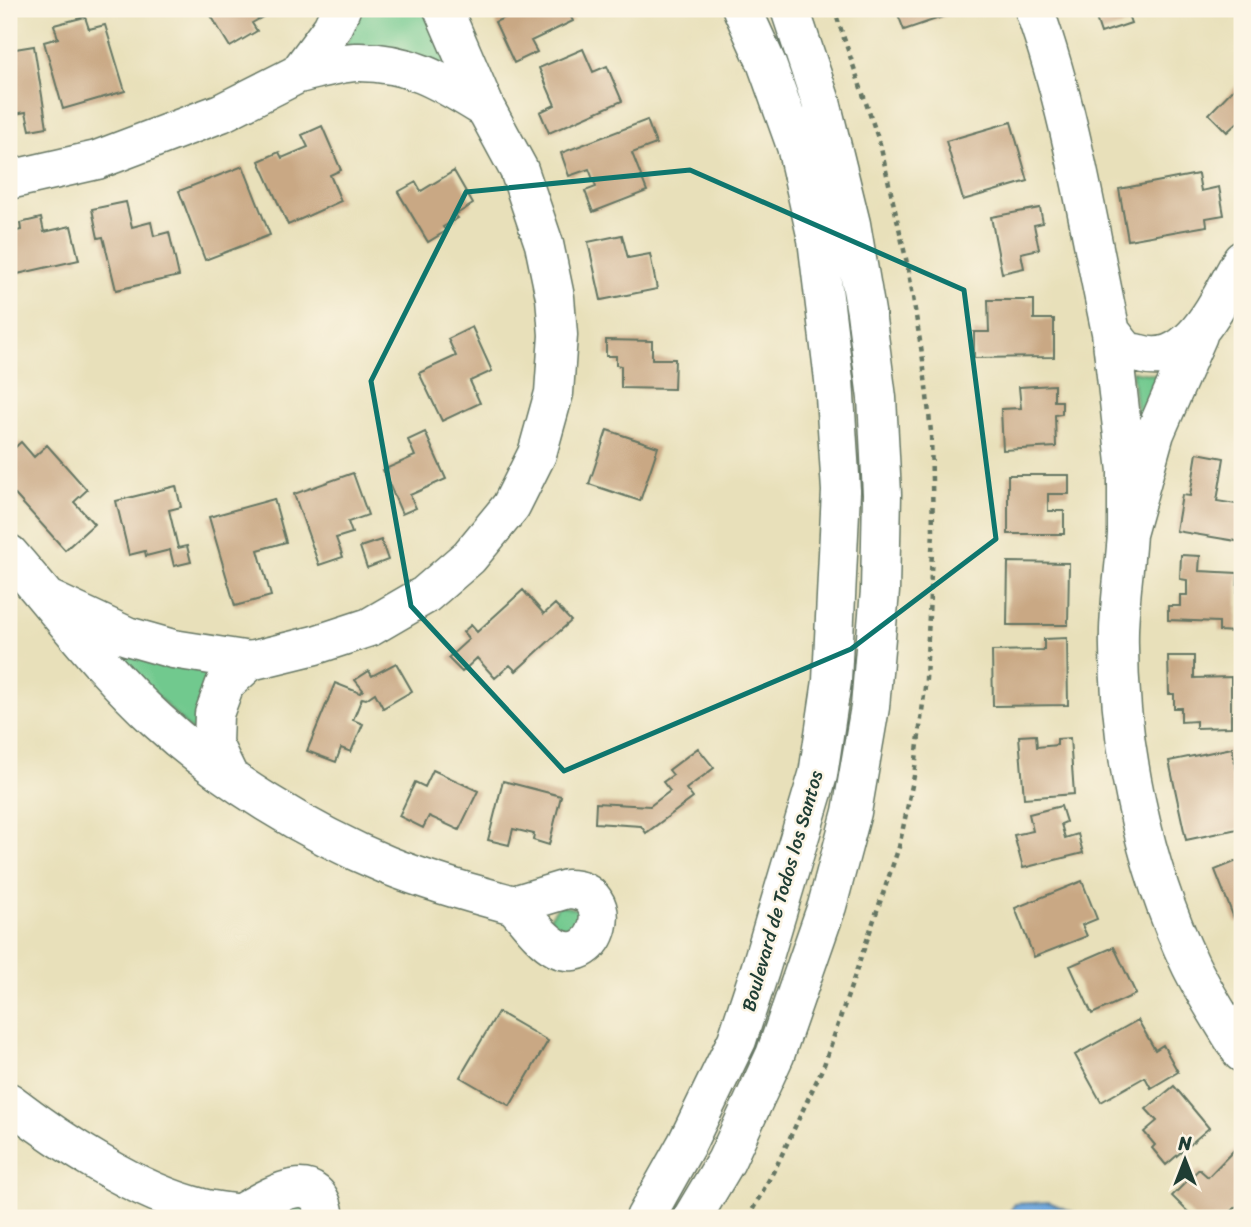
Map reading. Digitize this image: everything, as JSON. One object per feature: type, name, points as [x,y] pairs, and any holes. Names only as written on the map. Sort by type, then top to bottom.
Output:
[{"type":"street","points":[[298,74],[332,28],[341,9]]},
{"type":"street","points":[[48,599],[127,636],[173,649],[250,661],[315,645],[370,626],[425,595],[468,557],[511,506],[537,454],[554,393],[558,335],[555,297],[544,244],[519,170],[486,109],[443,9]]},
{"type":"street","name":"Boulevard de Todos los Santos","points":[[645,1218],[687,1143],[737,1040],[818,775],[832,681],[841,491],[834,380],[817,239],[796,146],[766,62],[742,9]]},
{"type":"street","name":"Boulevard de Todos los Santos","points":[[692,1218],[726,1161],[775,1055],[827,906],[852,812],[870,707],[880,592],[882,494],[866,312],[851,224],[821,102],[790,9]]},
{"type":"street","points":[[1034,9],[1073,152],[1111,332],[1127,471],[1127,534],[1119,630],[1123,712],[1131,779],[1159,890],[1191,966],[1242,1054]]},
{"type":"street","points":[[9,180],[97,160],[221,113],[298,74],[354,62],[397,65],[433,77],[486,109]]},
{"type":"street","points":[[1127,534],[1155,433],[1199,332],[1242,260]]},
{"type":"street","points":[[1111,332],[1126,350],[1150,357],[1166,357],[1184,348],[1199,332]]},
{"type":"street","points":[[9,554],[107,670],[150,714],[229,777],[308,827],[386,864],[435,883],[514,905]]},
{"type":"street","points":[[229,777],[214,744],[214,714],[225,684],[250,661]]},
{"type":"street","points":[[9,1102],[54,1135],[151,1189],[200,1208],[241,1216],[278,1192],[297,1187],[314,1194],[321,1202],[326,1218]]},
{"type":"highlighted area","points":[[690,170],[964,290],[996,539],[851,649],[564,771],[411,606],[371,381],[466,192]]},
{"type":"green space","points":[[361,9],[433,9],[460,64],[443,70],[343,52]]},
{"type":"green space","points":[[1132,371],[1167,377],[1140,442]]},
{"type":"green space","points":[[133,653],[212,671],[201,733],[191,731],[121,659]]},
{"type":"green space","points":[[559,905],[588,912],[566,944],[549,919]]},
{"type":"green space","points":[[297,1201],[315,1218],[274,1218],[274,1214]]},
{"type":"water","points":[[1049,1202],[1087,1218],[1005,1218],[1015,1204]]},
{"type":"building","points":[[207,9],[277,9],[252,23],[257,31],[230,47]]},
{"type":"building","points":[[516,9],[567,9],[573,21],[531,41],[537,52],[514,63],[495,22],[517,12]]},
{"type":"building","points":[[896,9],[966,9],[904,30]]},
{"type":"building","points":[[1093,9],[1126,9],[1131,23],[1101,33]]},
{"type":"building","points":[[85,17],[89,29],[105,25],[125,91],[63,109],[44,42],[58,38],[54,25]]},
{"type":"building","points":[[34,46],[47,127],[30,130],[26,112],[9,115],[9,50]]},
{"type":"building","points":[[583,49],[593,72],[607,66],[622,101],[549,133],[540,112],[555,105],[539,68]]},
{"type":"building","points":[[1242,80],[1242,128],[1237,123],[1227,132],[1209,114]]},
{"type":"building","points":[[647,120],[656,144],[632,153],[647,191],[593,212],[585,191],[596,187],[589,169],[569,176],[561,153]]},
{"type":"building","points":[[1011,122],[1028,181],[963,200],[946,141]]},
{"type":"building","points":[[322,126],[341,170],[330,175],[341,201],[288,225],[259,161],[279,152],[282,158],[308,147],[302,135]]},
{"type":"building","points":[[243,166],[270,235],[205,260],[179,191]]},
{"type":"building","points":[[454,171],[473,204],[455,215],[458,218],[443,227],[446,231],[428,242],[398,192],[416,182],[421,191]]},
{"type":"building","points":[[1198,174],[1201,191],[1219,187],[1224,215],[1206,218],[1207,226],[1128,240],[1119,189]]},
{"type":"building","points":[[126,202],[132,227],[151,222],[154,236],[169,232],[179,276],[116,290],[103,237],[98,238],[92,209]]},
{"type":"building","points":[[1040,208],[1043,223],[1034,225],[1039,249],[1021,253],[1024,268],[1002,273],[991,217]]},
{"type":"building","points":[[41,218],[44,232],[71,226],[79,260],[13,275],[9,259],[9,233],[21,230],[20,223]]},
{"type":"building","points":[[622,235],[628,258],[650,254],[657,289],[601,300],[588,242]]},
{"type":"building","points":[[988,300],[1034,300],[1034,319],[1054,319],[1054,357],[974,358],[974,332],[989,332]]},
{"type":"building","points":[[472,327],[492,371],[470,381],[480,403],[442,421],[419,373],[456,356],[448,339]]},
{"type":"building","points":[[606,340],[652,341],[652,359],[675,359],[674,389],[621,388],[621,366],[616,365],[616,356],[606,356]]},
{"type":"building","points":[[1054,385],[1054,401],[1062,401],[1062,414],[1055,415],[1056,447],[1003,450],[1001,409],[1021,408],[1019,387]]},
{"type":"building","points":[[607,430],[658,447],[640,501],[589,484]]},
{"type":"building","points":[[425,432],[446,479],[410,495],[416,508],[402,514],[383,470],[415,456],[408,440]]},
{"type":"building","points":[[21,442],[34,457],[47,445],[87,490],[74,502],[94,524],[65,550],[9,488],[9,453]]},
{"type":"building","points":[[1197,453],[1224,458],[1217,501],[1242,505],[1242,542],[1176,531],[1182,495],[1190,496]]},
{"type":"building","points":[[353,473],[368,515],[348,522],[352,533],[336,538],[343,557],[319,565],[294,494]]},
{"type":"building","points":[[1008,475],[1069,475],[1069,494],[1048,494],[1048,511],[1064,511],[1064,534],[1008,534]]},
{"type":"building","points":[[176,486],[181,507],[169,510],[178,548],[187,546],[191,562],[174,566],[170,550],[146,556],[145,551],[129,555],[116,501]]},
{"type":"building","points":[[274,499],[286,542],[258,550],[271,596],[235,606],[209,517]]},
{"type":"building","points":[[381,540],[388,560],[367,568],[360,547]]},
{"type":"building","points":[[1181,555],[1200,556],[1199,571],[1238,573],[1236,632],[1219,631],[1219,622],[1168,620],[1168,606],[1180,606],[1180,595],[1187,595],[1187,580],[1180,579]]},
{"type":"building","points":[[1008,562],[1069,563],[1068,625],[1007,625]]},
{"type":"building","points":[[523,590],[544,614],[555,604],[571,621],[516,671],[510,665],[495,678],[477,658],[462,672],[448,658],[469,639],[463,632],[471,625],[477,632]]},
{"type":"building","points":[[1067,638],[1068,705],[993,706],[992,651],[1044,650],[1044,639]]},
{"type":"building","points":[[1168,656],[1194,656],[1194,678],[1231,677],[1231,727],[1196,728],[1196,721],[1181,722],[1181,708],[1174,708],[1174,694],[1169,694]]},
{"type":"building","points":[[396,663],[412,691],[383,708],[375,693],[366,699],[362,698],[353,720],[363,724],[351,752],[341,748],[336,762],[307,751],[335,683],[360,693],[363,690],[355,680],[369,671],[372,676]]},
{"type":"building","points":[[1036,735],[1037,747],[1057,745],[1057,739],[1070,738],[1074,794],[1024,798],[1019,736]]},
{"type":"building","points":[[698,748],[714,768],[686,789],[693,798],[646,833],[641,826],[595,823],[596,803],[650,806],[670,791],[663,782],[673,775],[669,770]]},
{"type":"building","points":[[1232,748],[1242,795],[1242,828],[1186,840],[1169,761]]},
{"type":"building","points":[[433,770],[478,791],[459,830],[429,816],[423,828],[399,816],[415,782],[425,787]]},
{"type":"building","points":[[503,781],[561,796],[549,845],[533,840],[534,834],[513,829],[509,845],[488,840]]},
{"type":"building","points":[[1061,806],[1066,822],[1061,824],[1065,838],[1078,834],[1083,853],[1023,868],[1014,835],[1033,831],[1029,814]]},
{"type":"building","points":[[1242,859],[1242,920],[1236,923],[1215,870]]},
{"type":"building","points":[[1082,881],[1097,919],[1082,925],[1087,936],[1034,957],[1015,908]]},
{"type":"building","points":[[1114,947],[1136,994],[1092,1014],[1070,966]]},
{"type":"building","points":[[498,1012],[548,1041],[510,1106],[460,1077]]},
{"type":"building","points":[[1138,1020],[1155,1050],[1163,1045],[1178,1072],[1151,1088],[1145,1077],[1101,1102],[1075,1055]]},
{"type":"building","points":[[1174,1086],[1209,1128],[1166,1165],[1152,1148],[1155,1145],[1144,1132],[1157,1121],[1146,1109]]},
{"type":"building","points":[[1237,1147],[1242,1152],[1242,1201],[1225,1218],[1194,1218],[1172,1196],[1199,1169],[1208,1177]]}]
